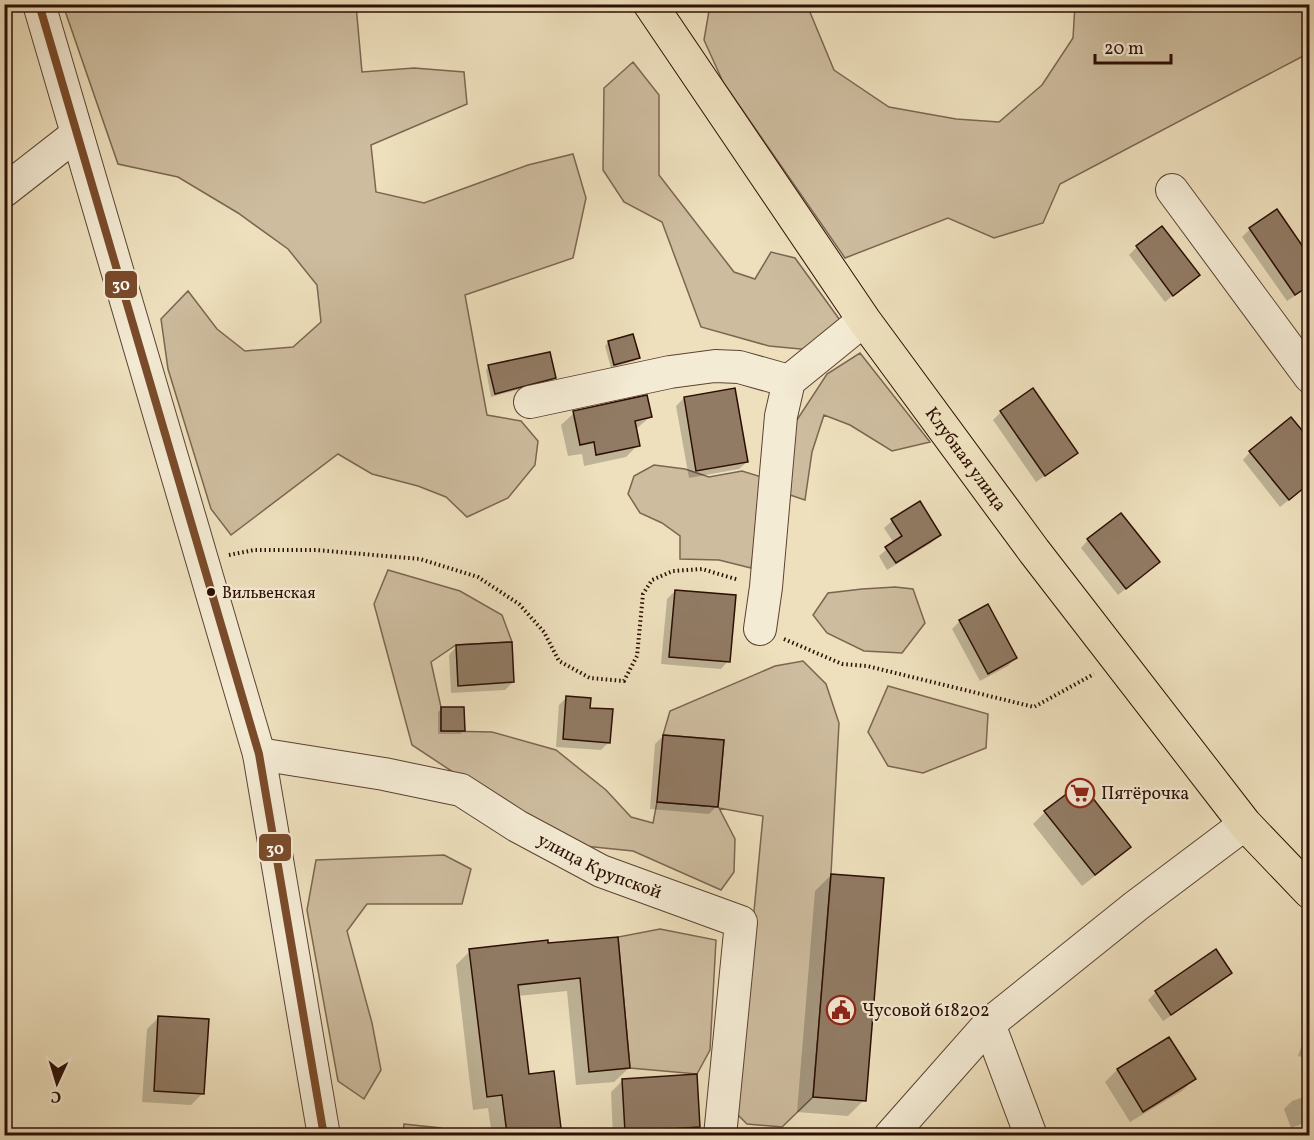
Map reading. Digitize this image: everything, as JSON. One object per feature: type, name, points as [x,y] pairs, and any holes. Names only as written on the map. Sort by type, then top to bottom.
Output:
[{"type":"main road","name":"Клубная улица","points":[[650,4],[864,320],[1034,551],[1245,824],[1310,892]]},
{"type":"street","points":[[39,4],[259,754],[324,1136]]},
{"type":"street","points":[[4,191],[77,134]]},
{"type":"street","points":[[1172,190],[1310,377]]},
{"type":"street","points":[[760,629],[782,416],[789,381],[864,320]]},
{"type":"street","points":[[530,402],[670,372],[715,366],[739,367],[789,381]]},
{"type":"street","name":"улица Крупской","points":[[259,754],[384,774],[461,790],[517,826],[601,871],[741,922],[720,1136]]},
{"type":"street","points":[[890,1136],[989,1024],[1136,906],[1245,824]]},
{"type":"street","points":[[989,1024],[1031,1136]]},
{"type":"path","points":[[202,562],[254,550],[316,550],[420,559],[478,578],[519,604],[544,632],[559,661],[590,678],[624,681],[637,656],[643,594],[652,580],[673,571],[702,569],[766,587]]},
{"type":"path","points":[[760,629],[842,664],[867,666],[1034,707],[1118,661]]},
{"type":"shaded area","points":[[63,5],[356,5],[362,72],[414,68],[464,72],[467,104],[371,145],[376,192],[424,203],[528,165],[573,154],[586,198],[573,258],[465,295],[487,415],[521,421],[538,441],[535,465],[508,498],[467,517],[446,497],[418,486],[372,474],[338,454],[231,535],[211,509],[168,369],[161,319],[188,291],[217,329],[245,351],[293,347],[321,322],[317,285],[288,249],[238,213],[178,177],[118,164]]},
{"type":"shaded area","points":[[710,5],[807,5],[834,70],[889,107],[956,119],[999,122],[1042,85],[1073,38],[1075,5],[1309,5],[1309,53],[1060,184],[1043,223],[994,238],[948,218],[845,258],[723,82],[704,40]]},
{"type":"shaded area","points":[[633,62],[659,95],[659,175],[734,272],[755,279],[771,252],[795,258],[842,323],[811,350],[769,346],[701,327],[662,222],[624,202],[603,170],[604,88]]},
{"type":"shaded area","points":[[860,353],[930,442],[892,451],[850,425],[824,415],[812,452],[805,500],[781,492],[791,429],[827,374]]},
{"type":"shaded area","points":[[654,465],[685,469],[709,477],[742,471],[765,478],[751,568],[719,560],[680,559],[680,536],[662,523],[640,513],[628,494],[634,476]]},
{"type":"shaded area","points":[[388,570],[460,591],[502,615],[512,642],[456,645],[431,662],[441,707],[441,731],[492,732],[556,750],[606,790],[631,817],[653,823],[657,802],[718,807],[724,740],[663,735],[670,711],[775,666],[803,661],[826,684],[839,723],[831,874],[813,1097],[782,1127],[747,1124],[735,1112],[763,816],[719,808],[735,839],[734,872],[721,890],[633,851],[584,846],[500,803],[412,745],[374,604]]},
{"type":"shaded area","points":[[895,587],[913,589],[925,623],[902,653],[864,651],[827,633],[813,615],[828,593]]},
{"type":"shaded area","points":[[888,686],[988,714],[986,748],[923,773],[888,766],[868,732]]},
{"type":"shaded area","points":[[444,855],[471,869],[462,904],[367,904],[347,931],[372,1023],[381,1070],[364,1099],[338,1081],[307,910],[316,860]]},
{"type":"shaded area","points":[[660,929],[716,940],[710,1050],[697,1074],[630,1068],[618,937]]},
{"type":"shaded area","points":[[404,1124],[441,1128],[443,1135],[403,1135]]},
{"type":"building","points":[[1277,209],[1310,257],[1310,285],[1295,295],[1249,228]]},
{"type":"building","points":[[1162,226],[1200,275],[1173,296],[1136,246]]},
{"type":"building","points":[[633,334],[640,358],[614,365],[608,341]]},
{"type":"building","points":[[550,352],[556,378],[495,394],[488,365]]},
{"type":"building","points":[[735,388],[748,462],[696,471],[684,397]]},
{"type":"building","points":[[1033,388],[1078,453],[1045,476],[1000,411]]},
{"type":"building","points":[[647,395],[652,417],[635,421],[640,446],[596,455],[594,442],[580,445],[573,411]]},
{"type":"building","points":[[1291,417],[1310,440],[1310,483],[1289,500],[1249,451]]},
{"type":"building","points":[[920,501],[941,535],[896,563],[885,547],[902,536],[891,519]]},
{"type":"building","points":[[1121,513],[1160,562],[1126,589],[1087,539]]},
{"type":"building","points":[[675,590],[736,595],[730,662],[669,657]]},
{"type":"building","points":[[988,604],[1017,658],[988,674],[959,620]]},
{"type":"building","points":[[512,642],[514,682],[458,686],[456,645]]},
{"type":"building","points":[[566,696],[591,698],[590,708],[613,709],[610,743],[563,739]]},
{"type":"building","points":[[441,707],[464,707],[465,731],[441,731]]},
{"type":"building","points":[[663,735],[724,740],[718,807],[657,802]]},
{"type":"building","points":[[1081,783],[1131,847],[1095,875],[1044,811]]},
{"type":"building","points":[[831,874],[884,878],[866,1101],[813,1097]]},
{"type":"building","points":[[618,937],[630,1068],[589,1072],[580,978],[518,985],[529,1074],[554,1071],[561,1128],[507,1134],[502,1095],[487,1097],[469,949],[548,940],[548,943]]},
{"type":"building","points":[[1216,949],[1232,973],[1171,1015],[1155,991]]},
{"type":"building","points":[[158,1016],[209,1019],[204,1094],[154,1091]]},
{"type":"building","points":[[1169,1037],[1196,1079],[1143,1112],[1117,1069]]},
{"type":"building","points":[[697,1074],[700,1127],[625,1132],[622,1079]]},
{"type":"transit line","name":"30","points":[[39,4],[259,754],[324,1136]]},
{"type":"place","name":"Вильвенская","points":[[211,592]]},
{"type":"place","name":"Пятёрочка","points":[[1080,793]]},
{"type":"place","name":"Чусовой 618202","points":[[841,1010]]}]
